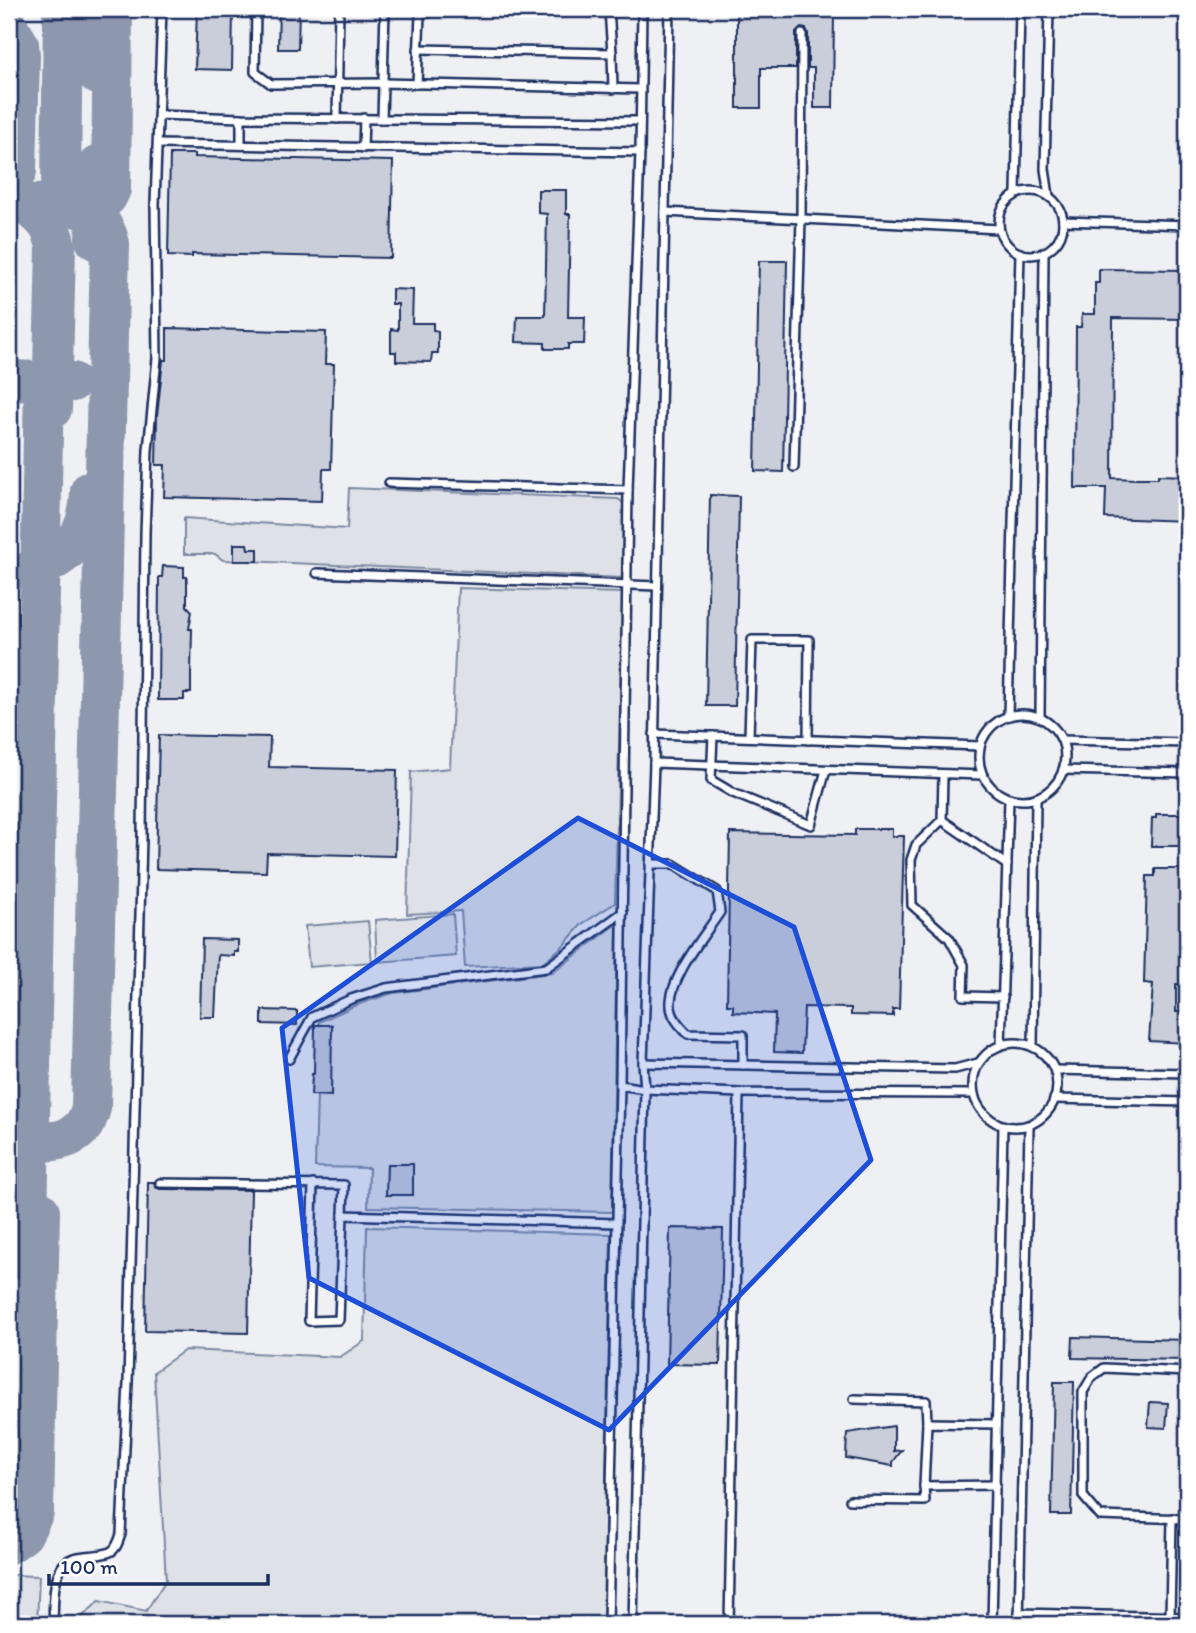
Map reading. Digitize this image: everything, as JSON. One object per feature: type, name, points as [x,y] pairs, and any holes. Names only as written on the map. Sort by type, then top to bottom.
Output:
[{"type":"lane","points":[[53,1624],[54,1593],[61,1568],[69,1560],[81,1556],[111,1552],[117,1546],[121,1534],[128,1383],[142,837],[145,533],[148,450],[157,358],[155,204],[162,9]]},
{"type":"lane","points":[[256,9],[254,72],[271,84],[383,83],[640,89]]},
{"type":"lane","points":[[337,119],[340,9]]},
{"type":"lane","points":[[382,119],[384,9]]},
{"type":"lane","points":[[417,84],[420,15],[440,9]]},
{"type":"lane","points":[[594,9],[609,9],[612,89]]},
{"type":"lane","points":[[608,1624],[620,1085],[628,490],[640,152],[642,9]]},
{"type":"lane","points":[[633,1624],[645,1088],[643,1063],[654,763],[668,9]]},
{"type":"lane","points":[[1016,193],[1020,9]]},
{"type":"lane","points":[[1049,9],[1045,169],[1049,196]]},
{"type":"lane","points":[[794,467],[801,218],[802,34]]},
{"type":"lane","points":[[418,49],[612,53]]},
{"type":"lane","points":[[159,115],[640,121]]},
{"type":"lane","points":[[241,118],[241,145]]},
{"type":"lane","points":[[363,148],[364,118]]},
{"type":"lane","points":[[158,144],[640,152]]},
{"type":"lane","points":[[1028,190],[1049,196],[1061,210],[1063,221],[1060,237],[1044,253],[1031,255],[1010,248],[999,229],[1001,210],[1007,200],[1016,193],[1028,190]]},
{"type":"lane","points":[[665,212],[999,229]]},
{"type":"lane","points":[[1063,221],[1187,225]]},
{"type":"lane","points":[[1008,715],[1020,253]]},
{"type":"lane","points":[[1040,717],[1044,253]]},
{"type":"lane","points":[[389,483],[628,490]]},
{"type":"lane","points":[[317,573],[657,586]]},
{"type":"lane","points":[[749,737],[752,640],[810,640],[808,740]]},
{"type":"lane","points":[[1026,713],[1040,717],[1059,734],[1065,748],[1061,777],[1047,793],[1036,798],[1024,801],[1009,799],[991,788],[982,775],[978,762],[980,746],[985,734],[995,722],[1008,715],[1026,713]]},
{"type":"lane","points":[[654,734],[980,746]]},
{"type":"lane","points":[[713,736],[711,780],[733,793],[811,825],[826,770]]},
{"type":"lane","points":[[1062,740],[1187,743]]},
{"type":"lane","points":[[654,763],[982,775]]},
{"type":"lane","points":[[1063,770],[1187,773]]},
{"type":"lane","points":[[943,775],[942,820],[916,845],[911,860],[912,905],[949,937],[964,965],[963,996],[1003,998]]},
{"type":"lane","points":[[1032,1047],[1036,798]]},
{"type":"lane","points":[[1001,1045],[1009,799]]},
{"type":"lane","points":[[942,820],[1007,865]]},
{"type":"lane","points":[[650,864],[673,864],[717,891],[720,912],[672,989],[671,1009],[678,1024],[688,1034],[743,1035],[743,1065]]},
{"type":"lane","points":[[289,1059],[312,1017],[351,999],[386,988],[546,968],[623,912]]},
{"type":"lane","points":[[1018,1043],[1032,1047],[1047,1058],[1055,1070],[1057,1091],[1042,1119],[1029,1126],[1003,1126],[986,1117],[977,1105],[974,1075],[978,1063],[988,1052],[1001,1045],[1018,1043]]},
{"type":"lane","points":[[643,1063],[955,1069],[978,1063]]},
{"type":"lane","points":[[1055,1070],[1187,1073]]},
{"type":"lane","points":[[620,1085],[739,1093],[974,1094]]},
{"type":"lane","points":[[729,1624],[739,1093]]},
{"type":"lane","points":[[1054,1099],[1187,1102]]},
{"type":"lane","points":[[992,1624],[1003,1126]]},
{"type":"lane","points":[[1019,1624],[1029,1126]]},
{"type":"lane","points":[[160,1182],[313,1184],[344,1185],[339,1320],[309,1321],[313,1184]]},
{"type":"lane","points":[[343,1215],[616,1223]]},
{"type":"lane","points":[[1187,1372],[1104,1368],[1092,1377],[1083,1392],[1083,1496],[1100,1516],[1187,1519]]},
{"type":"lane","points":[[850,1500],[925,1501],[926,1401],[854,1399]]},
{"type":"lane","points":[[927,1423],[996,1424]]},
{"type":"lane","points":[[924,1486],[996,1485]]},
{"type":"lane","points":[[1170,1616],[1172,1518]]},
{"type":"lane","points":[[1019,1613],[1187,1617]]},
{"type":"highlighted area","points":[[578,818],[794,927],[871,1160],[609,1430],[309,1278],[282,1028]]},
{"type":"shaded area","points":[[9,9],[1187,9],[1187,1624],[9,1624]]},
{"type":"shaded area","points":[[349,488],[618,499],[626,505],[623,578],[223,560],[215,554],[184,554],[184,518],[347,529]]},
{"type":"shaded area","points":[[458,588],[623,593],[615,903],[582,924],[562,947],[542,963],[465,967],[461,911],[407,914],[411,772],[450,768]]},
{"type":"shaded area","points":[[453,914],[456,956],[377,962],[375,920]]},
{"type":"shaded area","points":[[368,921],[372,962],[309,967],[305,926]]},
{"type":"shaded area","points":[[617,924],[612,1212],[368,1207],[369,1168],[315,1167],[319,1022],[356,1005],[393,993],[552,973]]},
{"type":"shaded area","points":[[367,1227],[611,1234],[603,1624],[82,1624],[82,1617],[99,1601],[146,1611],[166,1580],[154,1372],[185,1350],[340,1357],[364,1341]]},
{"type":"shaded area","points":[[9,1575],[39,1576],[37,1624],[9,1624]]},
{"type":"building","points":[[197,9],[233,9],[232,70],[195,69]]},
{"type":"building","points":[[279,9],[299,9],[298,49],[278,49]]},
{"type":"building","points":[[737,9],[834,9],[833,108],[814,108],[814,68],[808,68],[808,33],[801,28],[796,33],[796,68],[761,68],[761,108],[737,108]]},
{"type":"building","points":[[170,154],[194,154],[194,157],[393,161],[391,258],[192,254],[192,257],[168,256]]},
{"type":"building","points":[[538,190],[566,190],[566,214],[570,214],[568,317],[585,317],[584,344],[568,344],[568,349],[545,349],[545,343],[516,342],[517,316],[545,316],[547,214],[538,213]]},
{"type":"building","points":[[759,261],[787,261],[783,472],[755,471]]},
{"type":"building","points":[[1099,269],[1187,270],[1187,319],[1113,318],[1112,478],[1187,476],[1187,521],[1105,518],[1106,488],[1075,488],[1076,327],[1081,327],[1082,314],[1095,314],[1095,283],[1099,283]]},
{"type":"building","points":[[392,289],[413,290],[412,323],[433,323],[433,330],[438,331],[438,353],[432,353],[431,362],[396,361],[396,352],[391,352],[391,329],[398,330],[398,304],[392,304]]},
{"type":"building","points":[[167,328],[326,332],[325,364],[334,364],[331,469],[323,469],[322,501],[164,497],[165,465],[156,465],[157,416],[163,360],[167,360]]},
{"type":"building","points":[[710,495],[739,496],[735,706],[706,706]]},
{"type":"building","points":[[234,544],[247,544],[248,549],[258,549],[258,561],[234,561]]},
{"type":"building","points":[[163,566],[184,567],[184,577],[187,577],[187,606],[192,611],[189,629],[192,629],[191,693],[184,693],[184,700],[158,700],[159,577],[162,577]]},
{"type":"building","points":[[159,735],[270,737],[269,767],[397,770],[395,856],[267,853],[266,872],[156,869]]},
{"type":"building","points":[[1156,814],[1187,814],[1187,846],[1151,846],[1152,818],[1156,818]]},
{"type":"building","points":[[855,829],[892,829],[892,836],[904,836],[899,1009],[893,1009],[893,1016],[851,1015],[851,1008],[804,1007],[802,1053],[774,1052],[775,1014],[733,1012],[733,1005],[727,1005],[730,833],[855,835]]},
{"type":"building","points":[[1155,869],[1187,869],[1187,985],[1176,984],[1176,1012],[1187,1012],[1187,1043],[1149,1041],[1153,984],[1144,983],[1147,876],[1155,876]]},
{"type":"building","points":[[202,939],[238,940],[238,952],[234,952],[234,956],[218,955],[215,1017],[200,1017]]},
{"type":"building","points":[[262,1010],[297,1011],[297,1025],[262,1024]]},
{"type":"building","points":[[315,1025],[332,1025],[331,1096],[311,1095]]},
{"type":"building","points":[[387,1164],[413,1164],[413,1195],[386,1195]]},
{"type":"building","points":[[148,1182],[154,1182],[155,1187],[160,1189],[251,1190],[248,1333],[145,1331]]},
{"type":"building","points":[[670,1228],[723,1229],[720,1365],[667,1364]]},
{"type":"building","points":[[1073,1337],[1187,1340],[1187,1360],[1072,1358]]},
{"type":"building","points":[[1054,1382],[1074,1382],[1071,1515],[1051,1515]]},
{"type":"building","points":[[1150,1402],[1168,1403],[1166,1428],[1148,1427]]},
{"type":"building","points":[[894,1426],[894,1451],[902,1450],[893,1466],[846,1458],[847,1433]]},
{"type":"taxiway","points":[[46,205],[57,196],[61,184],[63,9]]},
{"type":"taxiway","points":[[107,197],[111,189],[113,9]]},
{"type":"taxiway","points":[[62,15],[82,26],[93,38],[98,75]]},
{"type":"taxiway","points":[[9,28],[19,44],[20,56],[17,171],[9,187]]},
{"type":"taxiway","points":[[95,240],[97,166]]},
{"type":"taxiway","points":[[9,204],[55,204],[83,210],[95,217],[104,228],[110,244],[91,1108],[79,1131],[69,1137],[47,1142],[9,1141]]},
{"type":"taxiway","points":[[21,204],[44,221],[52,232],[56,247],[52,409]]},
{"type":"taxiway","points":[[9,380],[72,382]]},
{"type":"taxiway","points":[[9,1261],[22,1242],[28,1224],[44,382]]},
{"type":"taxiway","points":[[29,571],[56,559],[74,543],[86,520],[90,491]]},
{"type":"taxiway","points":[[9,1544],[23,1534],[34,1512],[40,1211]]}]
